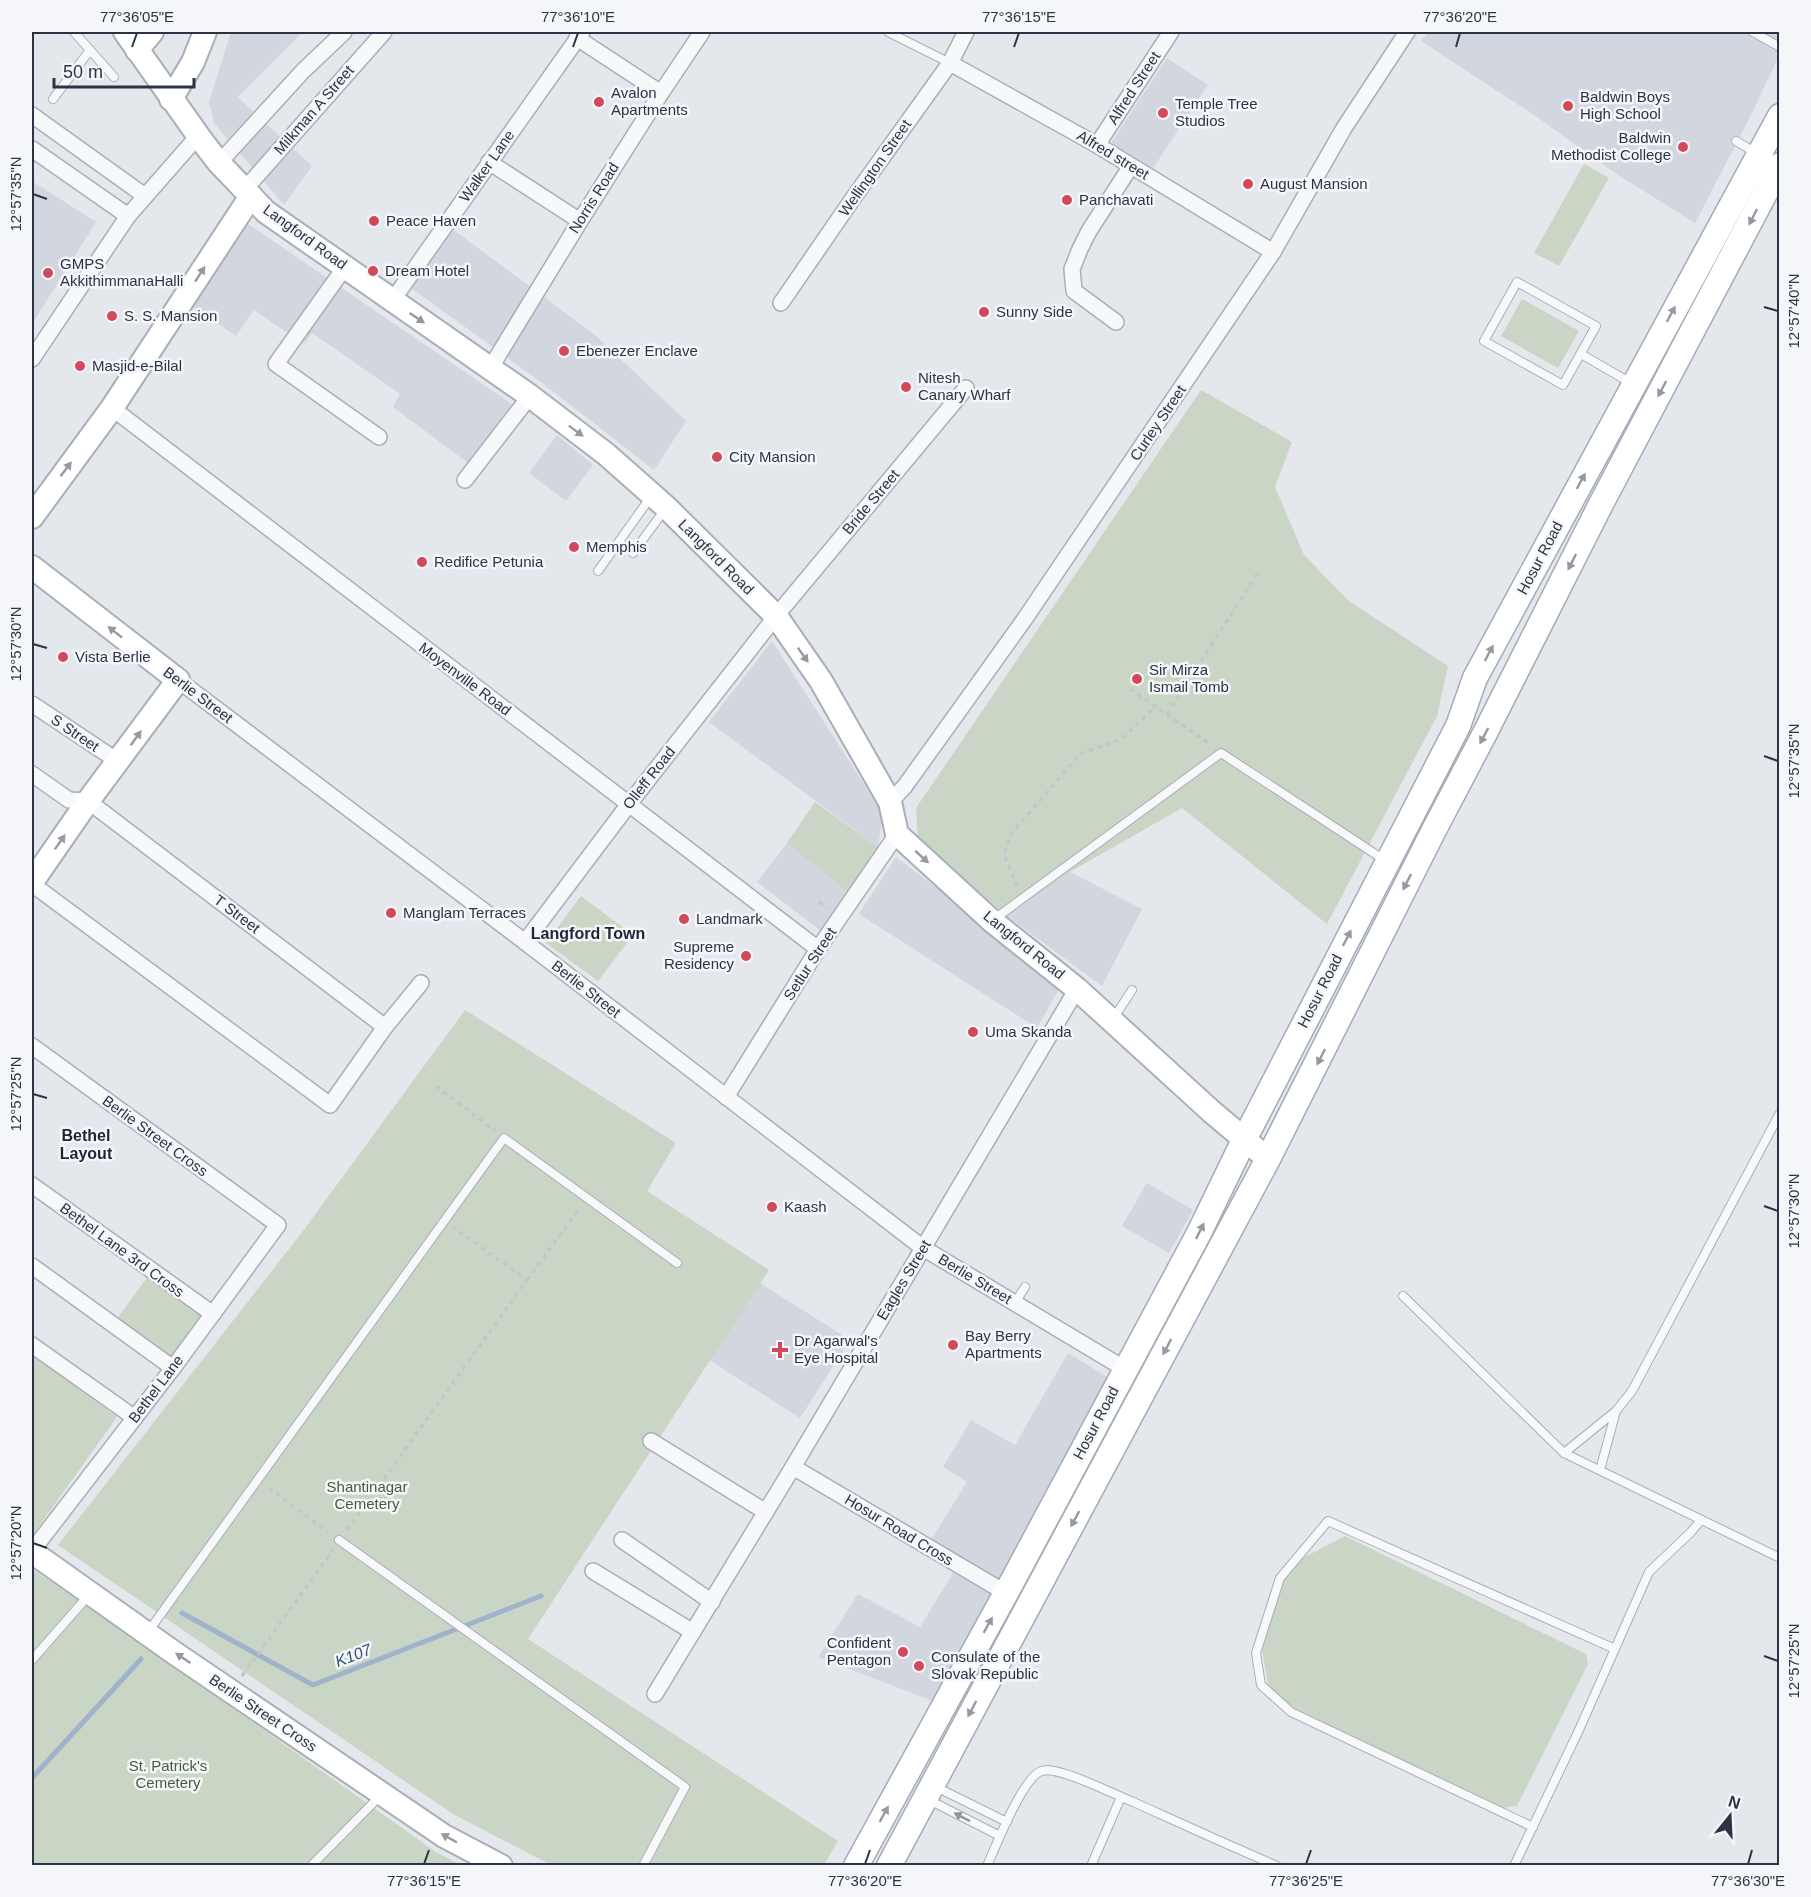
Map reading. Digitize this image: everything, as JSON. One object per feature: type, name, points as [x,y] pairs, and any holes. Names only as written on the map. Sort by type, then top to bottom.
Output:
[{"type":"main road","name":"Hosur Road","points":[[856,1866],[1006,1593],[1199,1233],[1244,1140],[1458,726],[1475,678],[1779,116]]},
{"type":"main road","name":"Hosur Road","points":[[889,1866],[1268,1159],[1601,504],[1779,165]]},
{"type":"street","name":"Langford Road","points":[[125,32],[219,163],[266,212],[392,301],[491,367],[606,454],[660,500],[776,616],[821,681],[890,802],[897,834],[992,921],[1077,989],[1268,1159]]},
{"type":"street","points":[[137,51],[152,32]]},
{"type":"street","points":[[171,99],[193,62],[205,32]]},
{"type":"street","name":"Milkman A Street","points":[[219,163],[303,71],[344,32]]},
{"type":"street","name":"Milkman A Street","points":[[248,193],[384,32]]},
{"type":"street","name":"Norris Road","points":[[491,367],[580,221],[702,32]]},
{"type":"street","name":"Wellington Street","points":[[781,303],[950,63],[966,32]]},
{"type":"street","name":"Alfred Street","points":[[1097,145],[1171,32]]},
{"type":"street","name":"Curley Street","points":[[890,802],[905,786],[1024,620],[1273,252],[1344,128],[1407,32]]},
{"type":"street","points":[[580,35],[661,93]]},
{"type":"street","name":"Walker Lane","points":[[392,301],[580,35]]},
{"type":"street","name":"Alfred street","points":[[950,63],[1097,145],[1273,252]]},
{"type":"street","points":[[32,115],[145,196]]},
{"type":"street","points":[[32,359],[128,216],[198,136]]},
{"type":"street","points":[[32,149],[128,216]]},
{"type":"street","points":[[489,162],[580,221]]},
{"type":"street","points":[[1116,322],[1074,291],[1072,269],[1089,231],[1131,166]]},
{"type":"street","points":[[32,516],[112,408],[248,193]]},
{"type":"street","points":[[345,267],[276,364],[379,437]]},
{"type":"street","name":"Bride Street","points":[[776,616],[966,388]]},
{"type":"street","points":[[465,480],[530,396]]},
{"type":"street","name":"Moyenville Road","points":[[112,408],[818,950]]},
{"type":"street","name":"Berlie Street","points":[[32,567],[923,1248],[1125,1369]]},
{"type":"street","name":"Olleff Road","points":[[525,942],[776,616]]},
{"type":"street","points":[[178,680],[88,801],[32,883],[330,1105],[385,1028],[421,983]]},
{"type":"street","name":"S Street","points":[[32,704],[119,762]]},
{"type":"street","points":[[32,774],[69,800],[88,801]]},
{"type":"street","name":"T Street","points":[[88,801],[385,1028]]},
{"type":"street","name":"Setlur Street","points":[[726,1097],[818,950],[897,834]]},
{"type":"street","name":"Eagles Street","points":[[655,1694],[793,1467],[1077,989]]},
{"type":"street","name":"Berlie Street Cross","points":[[32,1046],[278,1225]]},
{"type":"street","name":"Bethel Lane 3rd Cross","points":[[32,1185],[213,1314]]},
{"type":"street","name":"Bethel Lane","points":[[32,1551],[173,1368],[278,1225]]},
{"type":"street","points":[[32,1266],[173,1368]]},
{"type":"street","points":[[32,1345],[135,1418]]},
{"type":"street","points":[[651,1441],[766,1512]]},
{"type":"street","name":"Hosur Road Cross","points":[[793,1467],[1006,1593]]},
{"type":"street","points":[[622,1540],[712,1602]]},
{"type":"street","name":"Berlie Street Cross","points":[[32,1551],[147,1633],[444,1836],[501,1866]]},
{"type":"street","points":[[593,1571],[693,1632]]},
{"type":"lane","points":[[74,32],[114,77]]},
{"type":"lane","points":[[888,32],[950,63]]},
{"type":"lane","points":[[1753,32],[1779,47]]},
{"type":"lane","points":[[53,99],[90,50]]},
{"type":"lane","points":[[1736,141],[1758,154]]},
{"type":"lane","points":[[1517,282],[1596,326],[1581,354],[1563,385],[1484,341],[1517,282]]},
{"type":"lane","points":[[1581,354],[1633,384]]},
{"type":"lane","points":[[633,553],[660,500]]},
{"type":"lane","points":[[598,571],[660,500]]},
{"type":"lane","points":[[992,921],[1221,753],[1387,861]]},
{"type":"lane","points":[[1112,1021],[1132,990]]},
{"type":"lane","points":[[1564,1453],[1616,1411],[1632,1390],[1779,1113]]},
{"type":"lane","points":[[147,1633],[504,1137],[677,1263]]},
{"type":"lane","points":[[1016,1304],[1025,1287]]},
{"type":"lane","points":[[1403,1296],[1564,1453],[1779,1558]]},
{"type":"lane","points":[[1600,1470],[1616,1411]]},
{"type":"lane","points":[[1514,1866],[1649,1572],[1701,1520]]},
{"type":"lane","points":[[1533,1827],[1291,1712],[1261,1685],[1256,1653],[1280,1578],[1328,1521],[1615,1648]]},
{"type":"lane","points":[[339,1540],[685,1787],[643,1866]]},
{"type":"lane","points":[[32,1660],[91,1593]]},
{"type":"lane","points":[[987,1866],[1029,1782],[1044,1770],[1056,1771],[1121,1797],[1277,1866]]},
{"type":"lane","points":[[928,1791],[1007,1822]]},
{"type":"lane","points":[[928,1791],[1000,1836]]},
{"type":"lane","points":[[311,1866],[382,1794]]},
{"type":"lane","points":[[1091,1866],[1121,1797]]},
{"type":"path","points":[[1167,714],[1259,571]]},
{"type":"path","points":[[1130,689],[1200,737]]},
{"type":"path","points":[[1022,898],[1004,854],[1011,834],[1080,754],[1122,739],[1156,706]]},
{"type":"path","points":[[436,1086],[504,1137]]},
{"type":"path","points":[[231,1691],[587,1198]]},
{"type":"path","points":[[444,1221],[527,1280]]},
{"type":"path","points":[[258,1479],[339,1540]]},
{"type":"shaded area","points":[[231,32],[303,32],[238,97],[312,166],[284,205],[214,123],[209,102]]},
{"type":"shaded area","name":"Baldwin Boys High School","points":[[1429,32],[1779,32],[1780,54],[1695,223],[1615,173],[1537,117],[1421,41]]},
{"type":"shaded area","name":"Temple Tree Studios","points":[[1167,58],[1208,85],[1153,168],[1111,143]]},
{"type":"shaded area","name":"GMPS AkkithimmanaHalli","points":[[32,181],[96,222],[32,324]]},
{"type":"shaded area","points":[[248,224],[525,413],[480,472],[393,407],[400,394],[312,333],[304,344],[254,310],[236,336],[192,306]]},
{"type":"shaded area","points":[[451,228],[595,335],[686,421],[654,470],[541,382],[411,288]]},
{"type":"shaded area","points":[[557,435],[593,465],[566,501],[529,473]]},
{"type":"shaded area","points":[[772,641],[883,814],[878,847],[709,722]]},
{"type":"shaded area","points":[[787,843],[848,892],[821,931],[757,882]]},
{"type":"shaded area","points":[[896,857],[1062,984],[1037,1028],[859,914]]},
{"type":"shaded area","points":[[1070,872],[1142,909],[1102,986],[1007,916]]},
{"type":"shaded area","points":[[1147,1183],[1193,1210],[1169,1253],[1122,1226]]},
{"type":"shaded area","name":"Dr Agarwal's Eye Hospital","points":[[760,1283],[850,1340],[800,1418],[709,1360]]},
{"type":"shaded area","points":[[1068,1353],[1112,1380],[933,1701],[818,1657],[858,1594],[920,1627],[962,1558],[931,1540],[967,1482],[943,1467],[971,1420],[1015,1445]]},
{"type":"green space","points":[[1584,164],[1609,178],[1559,266],[1534,253]]},
{"type":"green space","points":[[1522,299],[1579,331],[1558,368],[1501,336]]},
{"type":"green space","points":[[1201,390],[1292,442],[1275,487],[1304,555],[1349,601],[1448,666],[1437,716],[1327,924],[1182,808],[1070,872],[1007,916],[918,838],[916,808]]},
{"type":"green space","points":[[815,802],[878,847],[848,892],[787,843]]},
{"type":"green space","points":[[581,896],[633,935],[598,981],[546,943]]},
{"type":"green space","name":"Shantinagar Cemetery","points":[[465,1010],[676,1143],[647,1191],[769,1270],[528,1639],[838,1841],[824,1865],[551,1865],[453,1814],[58,1545],[303,1231]]},
{"type":"green space","points":[[149,1275],[205,1315],[172,1361],[116,1320]]},
{"type":"green space","points":[[32,1355],[117,1417],[32,1536]]},
{"type":"green space","points":[[1345,1536],[1586,1654],[1588,1664],[1517,1806],[1501,1808],[1270,1696],[1261,1644],[1265,1617],[1299,1560]]},
{"type":"green space","name":"St. Patrick's Cemetery","points":[[32,1569],[436,1852],[461,1865],[32,1865]]},
{"type":"waterway","name":"K107","points":[[182,1613],[313,1685],[541,1596]]},
{"type":"waterway","name":"K107","points":[[32,1778],[141,1659]]},
{"type":"place","name":"Avalon Apartments","points":[[599,102]]},
{"type":"place","name":"Baldwin Boys High School","points":[[1568,106]]},
{"type":"place","name":"Temple Tree Studios","points":[[1163,113]]},
{"type":"place","name":"Baldwin Methodist College","points":[[1683,147]]},
{"type":"place","name":"August Mansion","points":[[1248,184]]},
{"type":"place","name":"Panchavati","points":[[1067,200]]},
{"type":"place","name":"Peace Haven","points":[[374,221]]},
{"type":"place","name":"Dream Hotel","points":[[373,271]]},
{"type":"place","name":"GMPS AkkithimmanaHalli","points":[[48,273]]},
{"type":"place","name":"Sunny Side","points":[[984,312]]},
{"type":"place","name":"S. S. Mansion","points":[[112,316]]},
{"type":"place","name":"Ebenezer Enclave","points":[[564,351]]},
{"type":"place","name":"Masjid-e-Bilal","points":[[80,366]]},
{"type":"place","name":"Nitesh Canary Wharf","points":[[906,387]]},
{"type":"place","name":"City Mansion","points":[[717,457]]},
{"type":"place","name":"Memphis","points":[[574,547]]},
{"type":"place","name":"Redifice Petunia","points":[[422,562]]},
{"type":"place","name":"Vista Berlie","points":[[63,657]]},
{"type":"place","name":"Sir Mirza Ismail Tomb","points":[[1137,679]]},
{"type":"place","name":"Manglam Terraces","points":[[391,913]]},
{"type":"place","name":"Landmark","points":[[684,919]]},
{"type":"place","name":"Supreme Residency","points":[[746,956]]},
{"type":"place","name":"Uma Skanda","points":[[973,1032]]},
{"type":"place","name":"Kaash","points":[[772,1207]]},
{"type":"place","name":"Bay Berry Apartments","points":[[953,1345]]},
{"type":"place","name":"Dr Agarwal's Eye Hospital","points":[[780,1350]]},
{"type":"place","name":"Confident Pentagon","points":[[903,1652]]},
{"type":"place","name":"Consulate of the Slovak Republic","points":[[919,1666]]},
{"type":"district","name":"Langford Town","points":[[588,933]]},
{"type":"district","name":"Bethel Layout","points":[[86,1144]]}]
